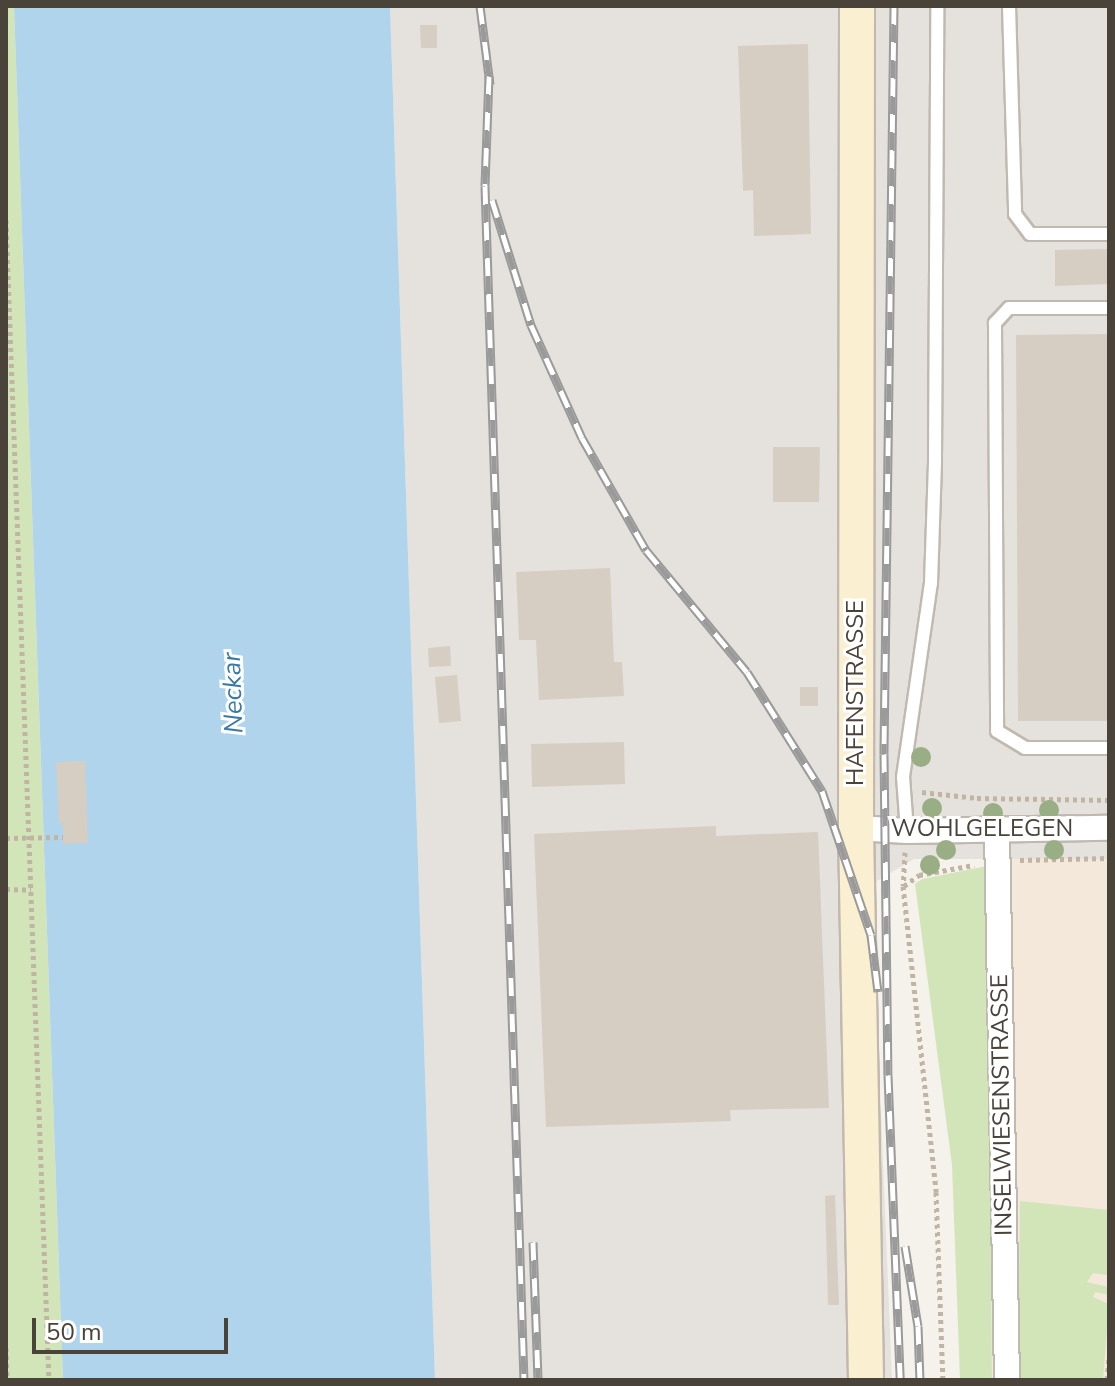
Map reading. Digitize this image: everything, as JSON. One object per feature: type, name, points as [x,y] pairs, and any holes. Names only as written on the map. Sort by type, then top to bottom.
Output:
[{"type":"main road","name":"HAFENSTRASSE","points":[[857,6],[856,828],[866,1380]]},
{"type":"street","name":"WOHLGELEGEN","points":[[856,828],[907,831],[1109,828]]},
{"type":"street","name":"INSELWIESENSTRASSE","points":[[997,830],[1007,1380]]},
{"type":"lane","points":[[907,831],[904,786],[931,583],[935,460],[937,6]]},
{"type":"lane","points":[[1009,6],[1015,214],[1030,234],[1109,234]]},
{"type":"lane","points":[[1109,308],[1009,308],[995,323],[995,355],[997,731],[1025,748],[1109,748]]},
{"type":"path","points":[[6,220],[49,1380]]},
{"type":"path","points":[[904,786],[918,792],[977,798],[1109,800]]},
{"type":"path","points":[[907,831],[903,886],[936,1192],[943,1380]]},
{"type":"path","points":[[6,838],[63,837]]},
{"type":"path","points":[[6,889],[31,890]]},
{"type":"path","points":[[6,1348],[7,1380]]},
{"type":"path","points":[[1107,1380],[1109,1359]]},
{"type":"shaded area","points":[[390,6],[1109,6],[1109,859],[914,859],[877,881],[873,919],[892,1380],[435,1380]]},
{"type":"shaded area","points":[[1011,859],[1109,859],[1109,1380],[992,1380],[987,866]]},
{"type":"green space","points":[[6,6],[14,6],[63,1380],[6,1380]]},
{"type":"green space","points":[[987,866],[992,1380],[960,1380],[952,1165],[915,884],[922,879]]},
{"type":"green space","points":[[1020,1201],[1109,1210],[1107,1275],[1093,1273],[1087,1282],[1109,1287],[1109,1295],[1095,1292],[1093,1297],[1109,1304],[1103,1380],[1018,1380]]},
{"type":"water","name":"Neckar","points":[[14,6],[390,6],[435,1380],[63,1380]]},
{"type":"building","points":[[420,25],[437,25],[437,48],[421,48]]},
{"type":"building","points":[[808,44],[811,234],[754,236],[753,190],[743,191],[738,46]]},
{"type":"building","points":[[1109,249],[1109,284],[1055,286],[1055,250]]},
{"type":"building","points":[[1109,334],[1109,721],[1018,721],[1016,335]]},
{"type":"building","points":[[773,447],[820,447],[819,502],[773,502]]},
{"type":"building","points":[[610,568],[614,662],[622,662],[624,696],[539,700],[536,640],[519,640],[516,572]]},
{"type":"building","points":[[450,646],[451,666],[429,667],[428,648]]},
{"type":"building","points":[[457,675],[461,721],[439,723],[435,677]]},
{"type":"building","points":[[800,687],[818,687],[818,706],[800,706]]},
{"type":"building","points":[[624,742],[625,784],[532,787],[531,744]]},
{"type":"building","points":[[85,761],[88,843],[63,844],[56,762]]},
{"type":"building","points":[[716,826],[716,836],[818,832],[829,1108],[730,1110],[731,1121],[546,1127],[534,834]]},
{"type":"building","points":[[835,1195],[839,1305],[828,1305],[825,1196]]},
{"type":"railway","points":[[480,6],[490,84]]},
{"type":"railway","points":[[894,6],[884,754],[888,1075],[900,1380]]},
{"type":"railway","points":[[489,76],[485,186],[524,1380]]},
{"type":"railway","points":[[492,200],[531,325],[582,438],[646,550],[747,672],[822,791],[871,935],[878,992]]},
{"type":"railway","points":[[533,1242],[538,1380]]},
{"type":"railway","points":[[905,1246],[918,1326],[920,1380]]}]
